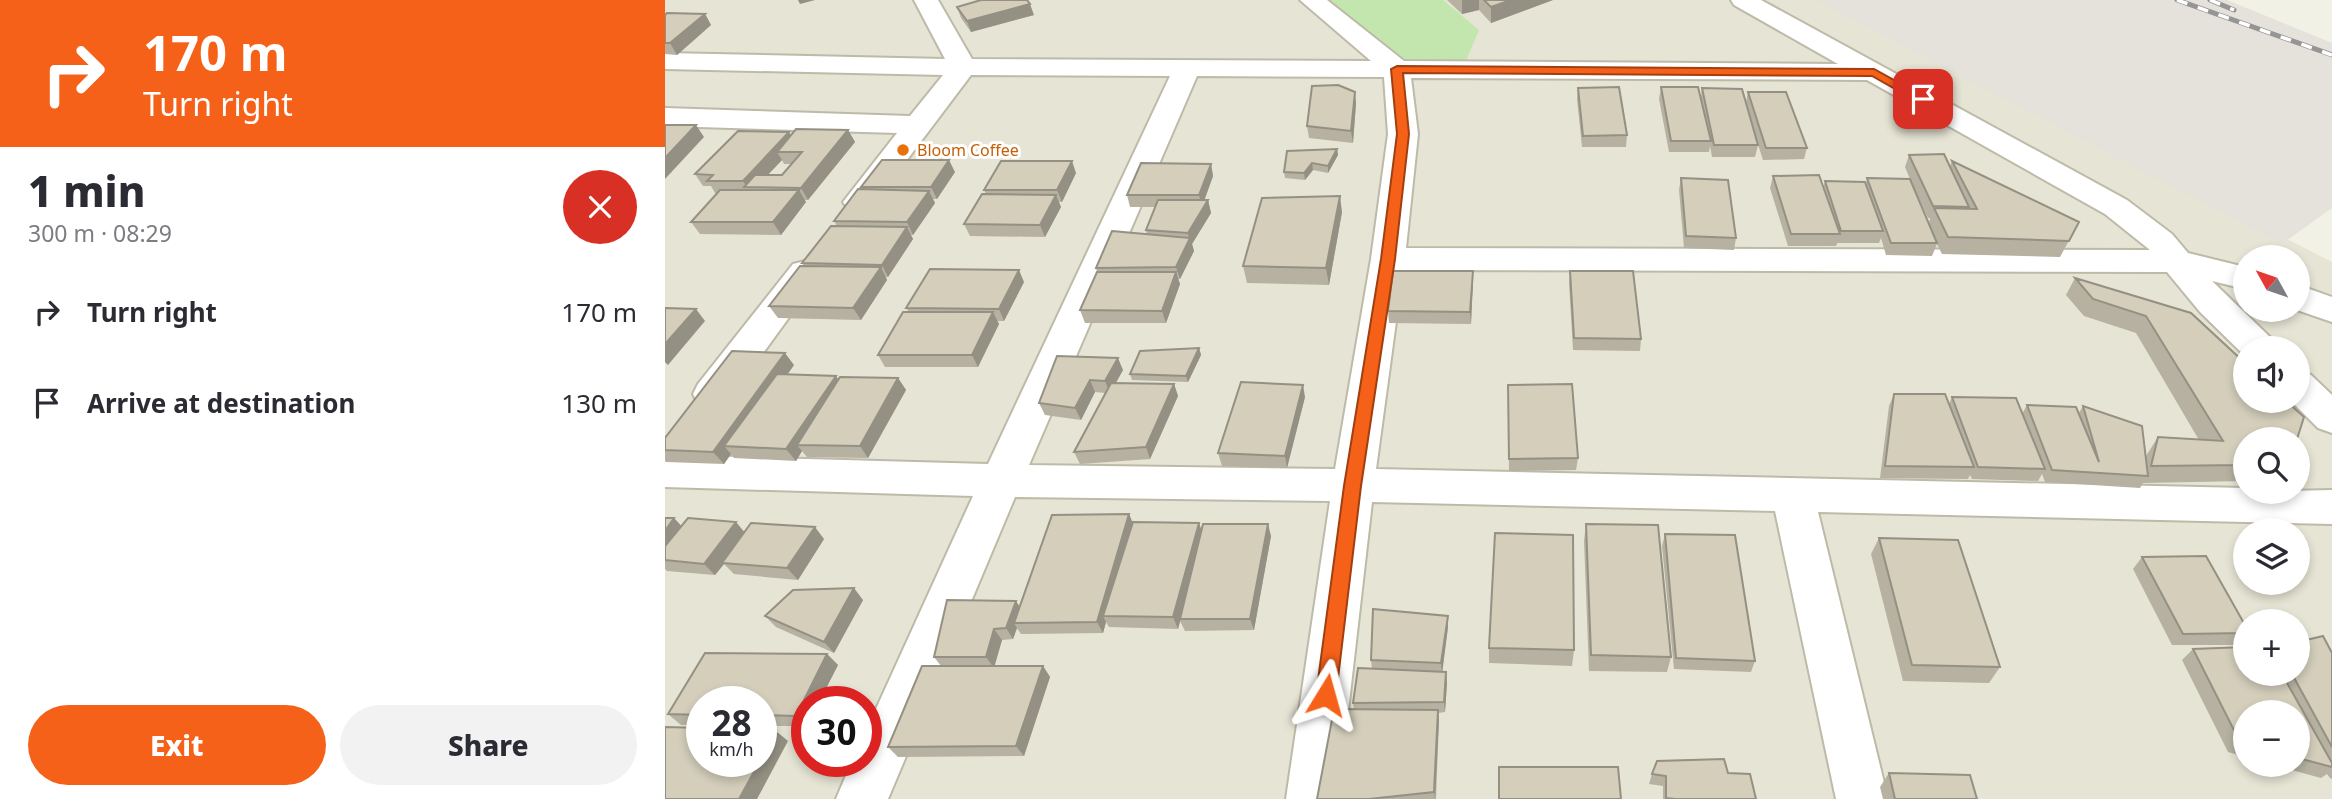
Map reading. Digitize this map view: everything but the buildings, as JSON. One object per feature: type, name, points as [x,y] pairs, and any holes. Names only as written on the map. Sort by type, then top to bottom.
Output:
[{"type":"street","points":[[926,0],[963,67]]},
{"type":"street","points":[[1312,0],[1397,69],[1403,134],[1312,799]]},
{"type":"street","points":[[1743,0],[2116,207],[2160,241],[2212,304],[2246,336]]},
{"type":"street","points":[[665,61],[963,67],[1874,72]]},
{"type":"street","points":[[671,98],[708,61]]},
{"type":"street","points":[[673,448],[963,67]]},
{"type":"street","points":[[862,799],[1001,481],[1187,68]]},
{"type":"street","points":[[671,98],[918,125]]},
{"type":"street","points":[[1388,259],[2177,261],[2233,275]]},
{"type":"street","points":[[2310,302],[2332,310]]},
{"type":"street","points":[[2310,397],[2332,418]]},
{"type":"street","points":[[673,448],[1001,481],[2332,507]]},
{"type":"street","points":[[1793,495],[1862,799]]},
{"type":"shaded area","points":[[665,0],[1817,0],[2299,245],[2233,245],[2233,322],[2310,322],[2310,251],[2332,262],[2332,799],[665,799]]},
{"type":"shaded area","points":[[1815,0],[2227,0],[2332,43],[2332,208],[2282,244]]},
{"type":"green space","points":[[1326,0],[1443,0],[1479,30],[1465,63],[1404,62]]},
{"type":"railway","points":[[2177,0],[2332,55]]},
{"type":"railway","points":[[2210,0],[2234,10]]},
{"type":"place","name":"Bloom Coffee","points":[[903,150]]},
{"type":"route","points":[[1326,695],[1353,486],[1388,259],[1403,134],[1397,69],[1874,72],[1923,99]]}]
